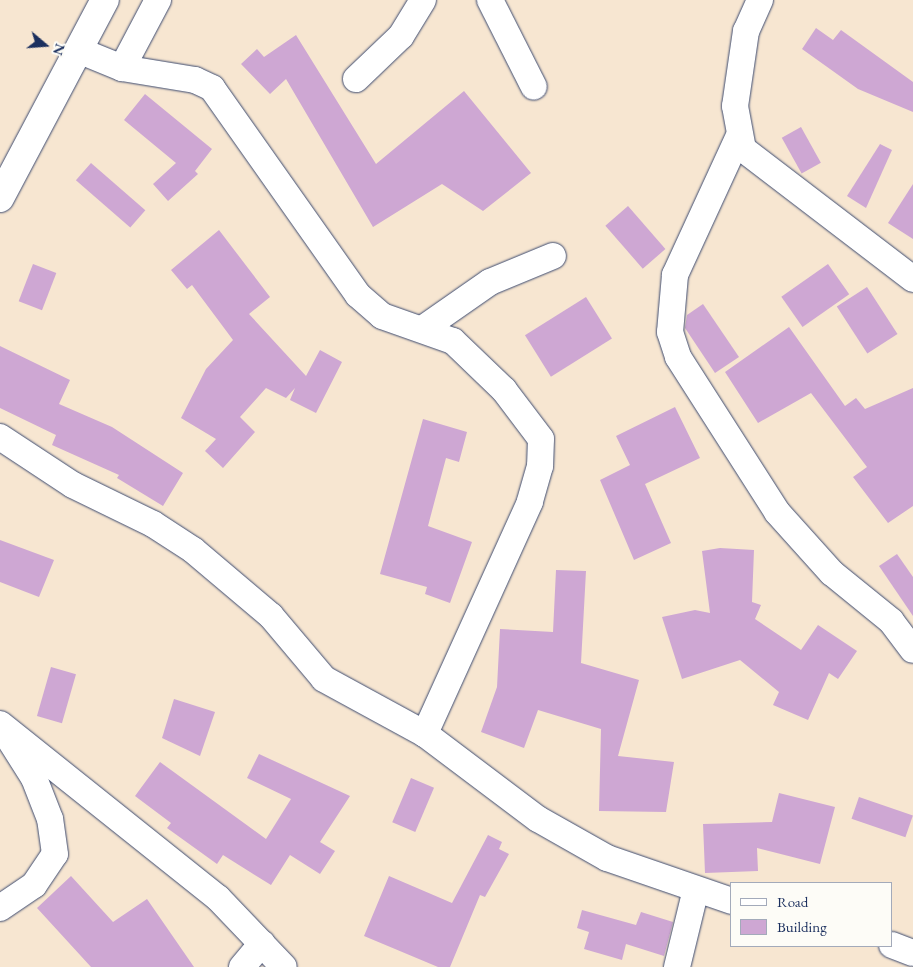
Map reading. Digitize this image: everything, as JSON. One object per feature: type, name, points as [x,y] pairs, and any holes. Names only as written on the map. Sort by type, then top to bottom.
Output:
[{"type":"street","points":[[0,198],[105,0]]},
{"type":"street","points":[[122,68],[158,0]]},
{"type":"street","points":[[356,79],[401,36],[424,0]]},
{"type":"street","points":[[490,0],[534,87]]},
{"type":"street","points":[[760,0],[746,31],[735,106],[738,138],[743,149],[767,171],[913,279]]},
{"type":"street","points":[[78,50],[122,68],[196,80],[212,88],[358,295],[382,316],[424,328],[453,341],[475,360],[541,439],[540,466],[530,502],[425,734]]},
{"type":"street","points":[[738,138],[676,275],[670,332],[678,357],[777,512],[832,573],[890,621],[913,650]]},
{"type":"street","points":[[424,328],[490,282],[553,256]]},
{"type":"street","points":[[0,437],[74,485],[153,524],[193,550],[271,616],[324,679],[425,734],[538,819],[598,853],[730,900]]},
{"type":"street","points":[[0,724],[34,778],[55,840],[51,866],[34,885],[0,908]]},
{"type":"street","points":[[0,724],[150,841],[218,898],[284,967]]},
{"type":"street","points":[[677,967],[696,889]]},
{"type":"street","points":[[242,967],[262,943]]},
{"type":"building","points":[[816,28],[833,40],[841,30],[913,82],[913,112],[858,89],[802,49]]},
{"type":"building","points":[[296,35],[376,164],[464,91],[531,173],[483,211],[442,184],[373,227],[286,79],[270,94],[241,64],[257,49],[264,57]]},
{"type":"building","points":[[145,94],[212,149],[195,171],[198,174],[168,201],[153,184],[176,163],[124,120]]},
{"type":"building","points":[[801,127],[821,163],[802,174],[782,138]]},
{"type":"building","points":[[880,144],[892,150],[866,208],[847,196]]},
{"type":"building","points":[[91,163],[145,210],[130,228],[76,180]]},
{"type":"building","points":[[913,184],[913,239],[888,223]]},
{"type":"building","points":[[628,206],[665,249],[643,269],[605,226]]},
{"type":"building","points":[[219,230],[270,297],[249,314],[306,376],[320,350],[342,362],[316,413],[290,400],[295,388],[286,398],[266,388],[240,417],[255,432],[223,468],[205,451],[216,439],[181,418],[206,369],[233,340],[192,285],[187,289],[171,270]]},
{"type":"building","points":[[33,264],[56,273],[42,310],[19,301]]},
{"type":"building","points":[[828,264],[849,294],[803,327],[781,297]]},
{"type":"building","points":[[867,287],[897,334],[867,354],[837,307]]},
{"type":"building","points":[[586,297],[612,339],[551,377],[525,335]]},
{"type":"building","points":[[703,304],[739,357],[715,373],[685,328],[687,315]]},
{"type":"building","points":[[789,327],[845,406],[856,398],[865,409],[913,388],[913,506],[888,523],[853,477],[867,467],[811,393],[758,423],[725,372]]},
{"type":"building","points":[[0,346],[70,380],[59,404],[112,427],[183,473],[163,506],[117,478],[119,475],[52,445],[56,435],[0,408]]},
{"type":"building","points":[[675,407],[700,458],[645,484],[671,543],[634,560],[600,480],[630,465],[616,436]]},
{"type":"building","points":[[423,419],[467,432],[459,462],[446,458],[428,526],[472,542],[450,603],[425,594],[427,587],[380,574]]},
{"type":"building","points":[[0,540],[54,560],[39,597],[0,582]]},
{"type":"building","points":[[720,548],[754,550],[752,602],[761,605],[755,619],[801,650],[818,625],[857,651],[838,679],[829,673],[808,720],[773,705],[779,692],[740,660],[682,679],[662,617],[695,610],[710,613],[702,551]]},
{"type":"building","points":[[897,554],[913,577],[913,616],[879,566]]},
{"type":"building","points":[[556,570],[586,571],[581,663],[639,680],[618,756],[674,762],[666,812],[599,811],[601,729],[538,710],[524,748],[481,732],[497,687],[500,629],[553,632]]},
{"type":"building","points":[[51,667],[76,674],[62,723],[37,716]]},
{"type":"building","points":[[174,699],[215,712],[200,756],[162,738]]},
{"type":"building","points":[[259,754],[350,796],[320,842],[335,851],[320,874],[290,855],[271,885],[223,855],[217,864],[167,828],[171,823],[135,796],[160,762],[266,839],[291,799],[247,778]]},
{"type":"building","points":[[411,778],[434,788],[415,832],[392,822]]},
{"type":"building","points":[[779,793],[835,807],[820,864],[757,848],[758,871],[705,873],[703,824],[772,822]]},
{"type":"building","points":[[859,797],[913,816],[905,837],[852,819]]},
{"type":"building","points":[[488,835],[502,842],[499,849],[509,854],[485,897],[480,895],[450,967],[438,967],[364,936],[389,876],[452,903]]},
{"type":"building","points":[[71,876],[113,922],[147,899],[194,967],[91,967],[37,908]]},
{"type":"building","points":[[582,910],[636,925],[641,912],[673,922],[664,956],[626,944],[622,960],[584,949],[589,932],[577,928]]}]
